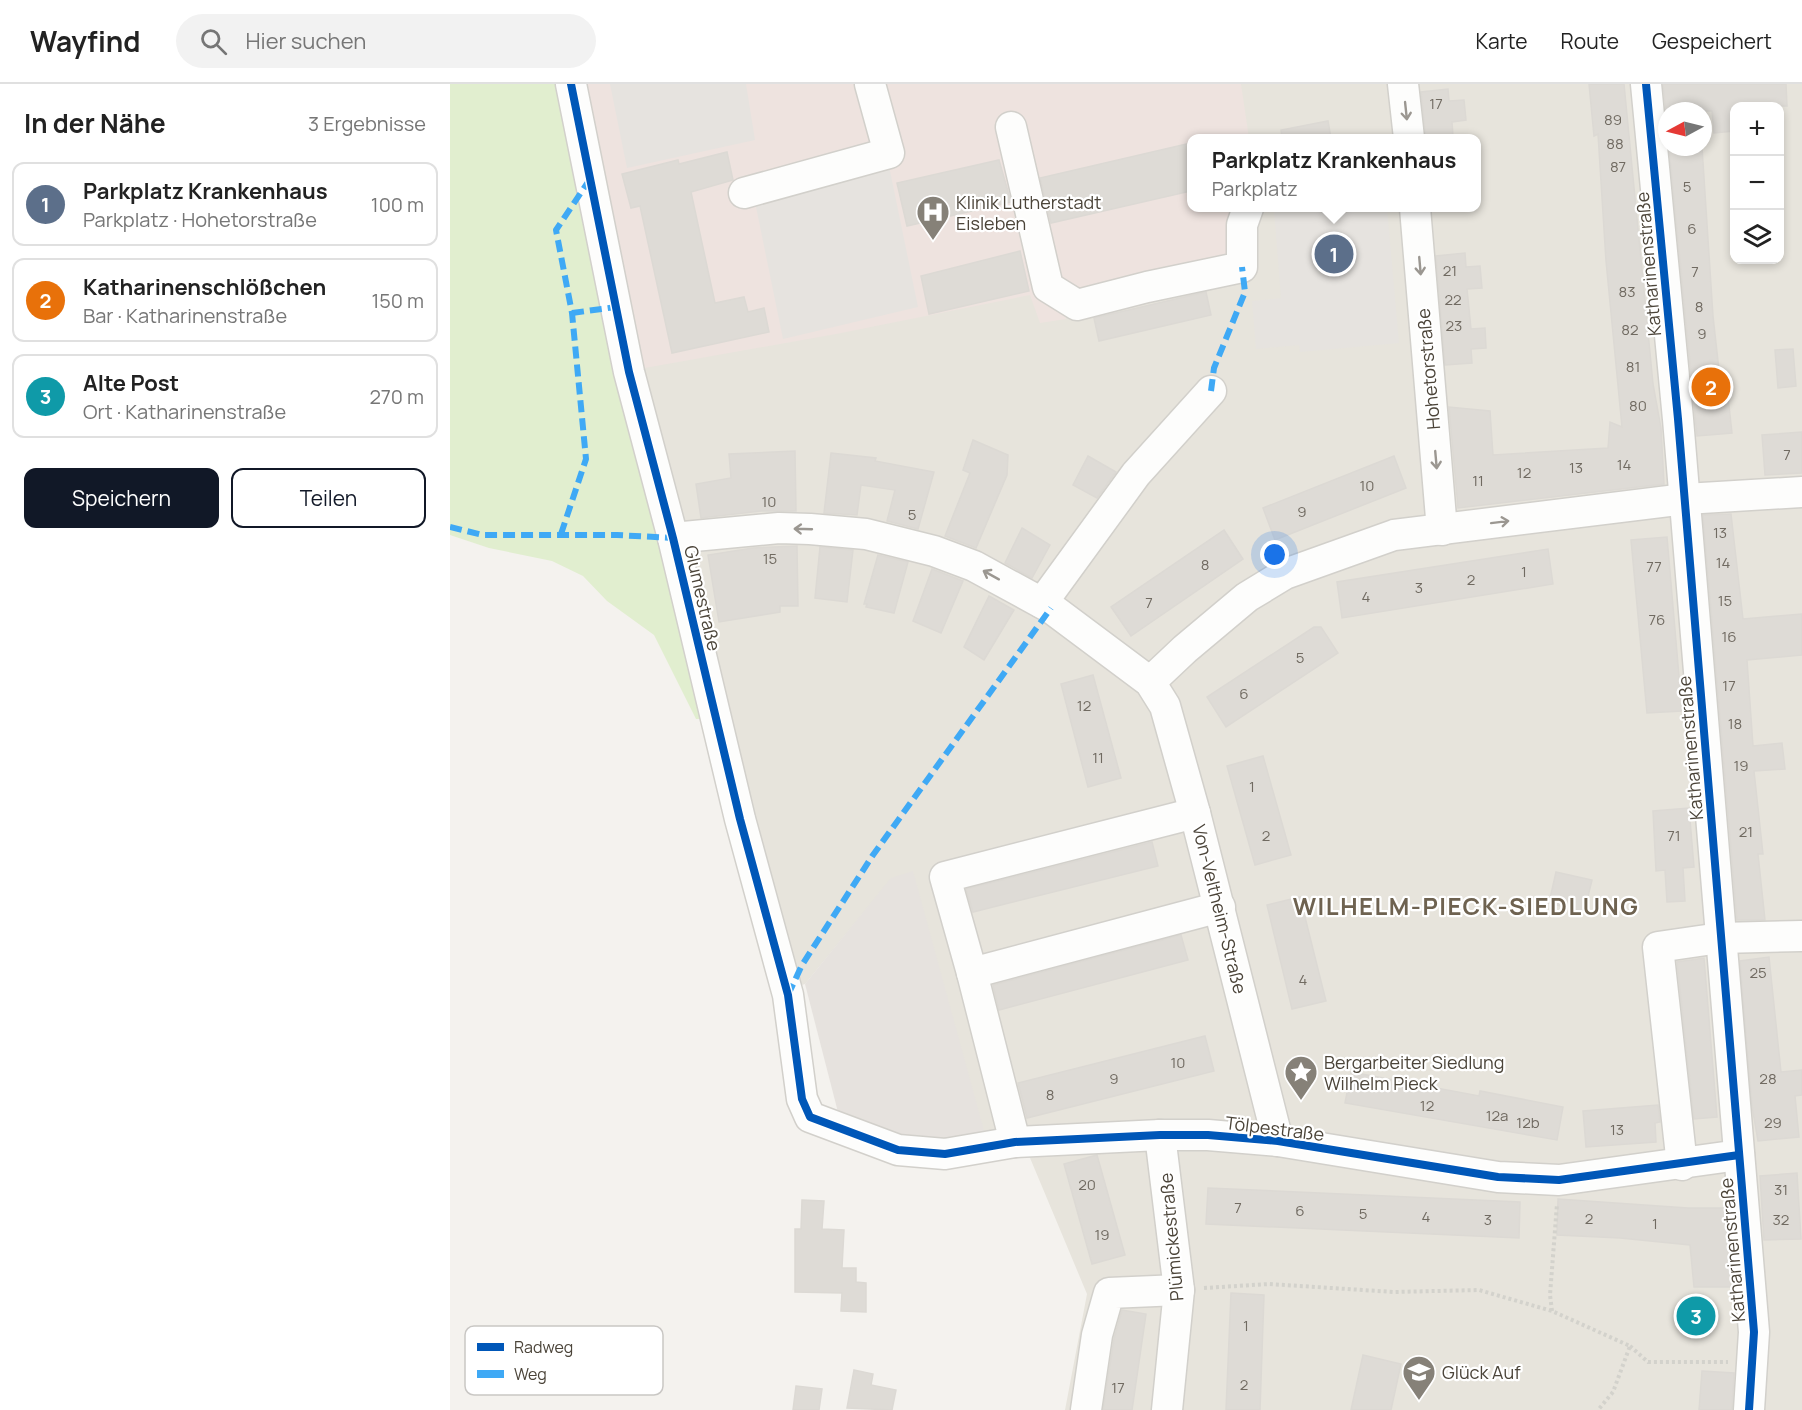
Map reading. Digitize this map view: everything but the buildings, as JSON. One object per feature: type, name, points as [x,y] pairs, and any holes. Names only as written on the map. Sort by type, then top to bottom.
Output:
[{"type":"street","name":"Glumestraße","points":[[571,84],[629,372],[673,538],[740,819],[788,995],[802,1099],[810,1117]]},
{"type":"street","points":[[744,193],[889,153],[870,84]]},
{"type":"street","points":[[1403,84],[1409,134]]},
{"type":"street","name":"Katharinenstraße","points":[[1646,84],[1685,499],[1754,1332],[1749,1410]]},
{"type":"street","points":[[1011,127],[1048,287],[1077,305],[1147,287],[1242,267],[1242,225],[1246,212]]},
{"type":"street","name":"Hohetorstraße","points":[[1415,212],[1442,530]]},
{"type":"street","points":[[1042,603],[1136,474],[1211,391]]},
{"type":"street","points":[[673,538],[779,528],[866,534],[934,551],[974,566],[1042,603],[1150,682],[1185,648],[1247,597],[1285,574],[1394,535],[1685,499],[1802,492]]},
{"type":"street","name":"Von-Veltheim-Straße","points":[[1150,682],[1165,706],[1196,813],[1278,1141]]},
{"type":"street","points":[[1015,1142],[945,878],[1196,813]]},
{"type":"street","points":[[972,973],[1220,908]]},
{"type":"street","points":[[1682,1165],[1658,947],[1720,938],[1802,936]]},
{"type":"street","name":"Tölpestraße","points":[[810,1117],[898,1150],[945,1154],[1015,1142],[1160,1135],[1278,1141],[1498,1177],[1559,1179],[1682,1165],[1739,1155]]},
{"type":"street","name":"Plümickestraße","points":[[1160,1135],[1179,1290],[1167,1410]]},
{"type":"street","points":[[1086,1410],[1097,1335],[1109,1293],[1179,1290]]},
{"type":"path","points":[[1552,1311],[1550,1295],[1559,1179]]},
{"type":"path","points":[[1179,1290],[1269,1284],[1394,1292],[1479,1290],[1552,1311],[1630,1346],[1648,1362],[1752,1361]]},
{"type":"path","points":[[1598,1410],[1613,1392],[1630,1346]]},
{"type":"shaded area","points":[[561,84],[1802,84],[1802,1410],[1065,1410],[1087,1294],[1020,1134],[986,1138],[891,879],[805,984],[777,992]]},
{"type":"shaded area","name":"Klinik Lutherstadt Eisleben","points":[[579,84],[1241,84],[1248,134],[1187,134],[1187,212],[1258,212],[1250,271],[1066,310],[1066,319],[1040,323],[1030,295],[836,334],[639,369]]},
{"type":"shaded area","points":[[610,84],[746,84],[755,140],[627,168]]},
{"type":"shaded area","points":[[889,166],[918,307],[783,339],[754,197]]},
{"type":"shaded area","points":[[1274,212],[1387,212],[1399,343],[1300,352],[1299,345],[1256,349],[1252,301],[1281,298]]},
{"type":"shaded area","points":[[913,871],[986,1138],[930,1148],[840,1120],[805,984],[891,878]]},
{"type":"green space","points":[[450,84],[561,84],[710,719],[696,719],[654,635],[607,601],[583,576],[552,561],[489,548],[450,535]]},
{"type":"marked path","points":[[561,534],[586,459],[572,313],[556,230],[590,179]]},
{"type":"marked path","points":[[1211,391],[1214,368],[1245,292],[1242,267]]},
{"type":"marked path","points":[[572,313],[616,307]]},
{"type":"marked path","points":[[450,527],[483,535],[617,535],[673,538]]},
{"type":"marked path","points":[[788,995],[802,965],[873,855],[1051,608]]},
{"type":"cycle path","points":[[571,84],[629,372],[673,538],[740,819],[788,995],[802,1099],[810,1117],[898,1150],[945,1154],[1015,1142],[1208,1135],[1278,1141],[1498,1177],[1559,1180],[1739,1155]]},
{"type":"cycle path","points":[[1646,84],[1678,419],[1754,1332],[1749,1410]]},
{"type":"place","name":"Klinik Lutherstadt Eisleben","points":[[933,241]]},
{"type":"place","name":"Parkplatz Krankenhaus","points":[[1334,254]]},
{"type":"place","name":"Katharinenschlößchen","points":[[1711,387]]},
{"type":"place","name":"Bergarbeiter Siedlung Wilhelm Pieck","points":[[1301,1101]]},
{"type":"place","name":"Alte Post","points":[[1696,1316]]},
{"type":"place","name":"Glück Auf","points":[[1419,1401]]},
{"type":"district","name":"WILHELM-PIECK-SIEDLUNG","points":[[1466,905]]}]
